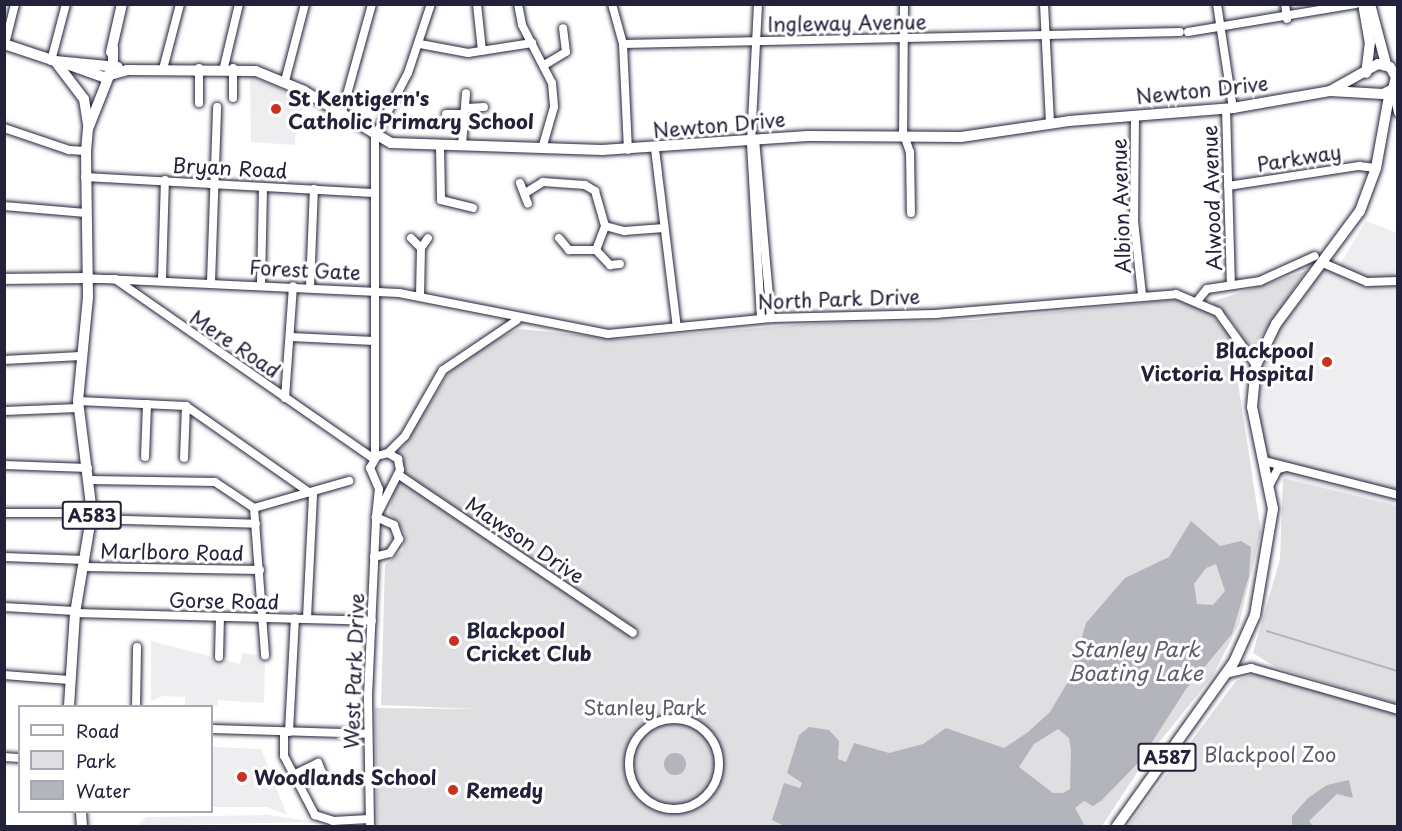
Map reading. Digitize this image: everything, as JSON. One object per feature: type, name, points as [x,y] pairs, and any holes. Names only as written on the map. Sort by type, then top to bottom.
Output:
[{"type":"main road","points":[[107,71],[122,4]]},
{"type":"main road","points":[[1363,4],[1367,72],[1365,82],[1372,92]]},
{"type":"main road","points":[[1370,4],[1395,74],[1394,87]]},
{"type":"main road","points":[[5,44],[56,62],[107,71]]},
{"type":"main road","points":[[56,62],[107,71]]},
{"type":"main road","name":"A583","points":[[56,62],[84,99],[90,123]]},
{"type":"main road","name":"Newton Drive","points":[[1330,91],[1367,72],[1390,65]]},
{"type":"main road","name":"Newton Drive","points":[[107,71],[229,67],[285,81],[375,136],[391,143],[440,146],[543,145],[628,150],[755,139],[961,137],[1050,124],[1229,108],[1330,91],[1372,92],[1394,87]]},
{"type":"main road","name":"A583","points":[[69,705],[75,612],[92,516],[78,405],[86,278],[86,151],[90,123],[107,71]]},
{"type":"main road","name":"A587","points":[[1117,826],[1237,654],[1266,575],[1273,527],[1270,484],[1252,407],[1256,365],[1269,334],[1319,260],[1332,252],[1360,211],[1376,168],[1382,121],[1394,87]]},
{"type":"main road","name":"A587","points":[[1372,92],[1382,121]]},
{"type":"main road","points":[[4,279],[86,278]]},
{"type":"street","points":[[5,44],[15,4]]},
{"type":"street","points":[[56,62],[66,4]]},
{"type":"street","points":[[163,69],[180,4]]},
{"type":"street","points":[[233,98],[229,67],[239,4]]},
{"type":"street","points":[[285,81],[305,4]]},
{"type":"street","points":[[341,116],[372,4]]},
{"type":"street","points":[[375,136],[420,44],[431,4]]},
{"type":"street","points":[[477,4],[482,51]]},
{"type":"street","points":[[518,4],[532,43],[546,64],[554,101],[543,145]]},
{"type":"street","points":[[612,4],[623,44],[628,150]]},
{"type":"street","points":[[758,4],[755,139],[766,318]]},
{"type":"street","points":[[904,4],[905,137],[911,213]]},
{"type":"street","points":[[1044,4],[1049,34],[1050,124]]},
{"type":"street","name":"Alwood Avenue","points":[[1216,4],[1221,29],[1229,108],[1228,186],[1231,285]]},
{"type":"street","points":[[1285,4],[1287,19]]},
{"type":"street","name":"Ingleway Avenue","points":[[623,44],[1184,32],[1287,19],[1356,4]]},
{"type":"street","points":[[546,64],[566,52],[563,27]]},
{"type":"street","points":[[420,44],[444,51],[482,51],[532,43]]},
{"type":"street","points":[[199,68],[199,103]]},
{"type":"street","points":[[1394,87],[1398,112]]},
{"type":"street","points":[[462,146],[466,93]]},
{"type":"street","points":[[211,282],[218,107]]},
{"type":"street","points":[[446,114],[484,107]]},
{"type":"street","name":"Albion Avenue","points":[[1135,115],[1134,221],[1142,296]]},
{"type":"street","points":[[4,128],[69,150],[86,151]]},
{"type":"street","name":"West Park Drive","points":[[369,823],[367,734],[376,518],[373,192],[375,136]]},
{"type":"street","points":[[440,146],[441,200],[473,208]]},
{"type":"street","points":[[655,149],[677,327]]},
{"type":"street","name":"Parkway","points":[[1228,186],[1359,166],[1376,168]]},
{"type":"street","name":"Bryan Road","points":[[85,177],[373,192]]},
{"type":"street","points":[[162,279],[165,180]]},
{"type":"street","points":[[527,192],[543,182],[591,187],[605,226],[596,250]]},
{"type":"street","points":[[520,183],[527,192],[528,204]]},
{"type":"street","points":[[261,284],[263,187]]},
{"type":"street","points":[[310,287],[314,189]]},
{"type":"street","points":[[4,206],[86,213]]},
{"type":"street","points":[[605,226],[624,231],[664,228]]},
{"type":"street","points":[[411,238],[421,248]]},
{"type":"street","points":[[420,297],[421,248],[428,238]]},
{"type":"street","points":[[560,238],[568,253],[596,250]]},
{"type":"street","points":[[596,250],[610,265],[620,263]]},
{"type":"street","points":[[1332,252],[1345,272]]},
{"type":"street","points":[[1256,365],[1223,316],[1198,300],[1207,289],[1277,275],[1319,260],[1367,282],[1398,281]]},
{"type":"street","points":[[86,278],[115,279]]},
{"type":"street","name":"Forest Gate","points":[[115,279],[162,279],[375,291],[420,297],[517,320]]},
{"type":"street","name":"Mere Road","points":[[115,279],[374,458]]},
{"type":"street","points":[[285,398],[291,337],[292,286]]},
{"type":"street","name":"North Park Drive","points":[[517,320],[608,334],[766,318],[955,313],[1142,296],[1184,294],[1198,300]]},
{"type":"street","points":[[375,479],[395,478],[405,436],[443,369],[517,320]]},
{"type":"street","points":[[291,337],[374,341]]},
{"type":"street","points":[[4,360],[81,356]]},
{"type":"street","points":[[144,457],[147,404]]},
{"type":"street","points":[[4,411],[78,405],[186,406],[313,495]]},
{"type":"street","points":[[184,458],[186,406]]},
{"type":"street","points":[[375,429],[387,453],[398,459]]},
{"type":"street","points":[[374,458],[387,453],[405,436]]},
{"type":"street","points":[[1264,461],[1398,495]]},
{"type":"street","points":[[4,465],[87,468]]},
{"type":"street","points":[[1270,484],[1278,469],[1291,466]]},
{"type":"street","name":"West Park Drive","points":[[376,518],[395,478]]},
{"type":"street","name":"Mawson Drive","points":[[395,478],[633,633]]},
{"type":"street","points":[[89,480],[214,482],[254,508],[313,495],[349,481]]},
{"type":"street","points":[[307,618],[313,495]]},
{"type":"street","points":[[254,508],[264,618],[265,656]]},
{"type":"street","points":[[4,513],[256,524]]},
{"type":"street","points":[[374,557],[390,553],[399,539],[394,525],[376,518]]},
{"type":"street","name":"Marlboro Road","points":[[4,557],[85,563],[260,570]]},
{"type":"street","name":"Gorse Road","points":[[4,607],[75,612],[372,621]]},
{"type":"street","points":[[219,657],[220,617]]},
{"type":"street","points":[[295,618],[284,756],[310,810],[323,820],[369,823]]},
{"type":"street","points":[[136,705],[137,646]]},
{"type":"street","points":[[1237,654],[1251,668]]},
{"type":"street","points":[[1225,674],[1251,668],[1398,710]]},
{"type":"street","points":[[4,675],[69,680]]},
{"type":"street","points":[[690,722],[715,745],[717,779],[692,806],[659,807],[633,784],[631,749],[653,723],[690,722]]},
{"type":"street","points":[[213,729],[367,734]]},
{"type":"street","points":[[293,775],[318,764],[322,772]]},
{"type":"shaded area","name":"St Kentigern's Catholic Primary School","points":[[250,76],[307,100],[297,118],[295,145],[251,142]]},
{"type":"shaded area","name":"Blackpool Victoria Hospital","points":[[1366,221],[1397,233],[1397,506],[1283,478],[1275,465],[1266,469],[1254,419],[1261,350],[1323,263],[1339,266]]},
{"type":"shaded area","points":[[151,641],[240,664],[242,653],[265,656],[264,703],[218,700],[217,706],[185,705],[185,697],[163,696],[151,701]]},
{"type":"shaded area","name":"Woodlands School","points":[[213,747],[261,749],[287,815],[267,807],[213,807]]},
{"type":"shaded area","points":[[270,815],[314,822],[137,826],[146,817]]},
{"type":"green space","points":[[1306,271],[1251,351],[1233,322],[1211,302]]},
{"type":"green space","name":"Stanley Park","points":[[1181,299],[1210,312],[1231,338],[1261,532],[1239,624],[1212,677],[1148,756],[1102,826],[377,826],[375,708],[477,709],[381,705],[385,565],[403,550],[405,533],[389,513],[393,495],[388,493],[400,478],[394,452],[404,446],[450,371],[492,342],[519,329],[621,339],[819,323],[974,320]]},
{"type":"green space","points":[[1283,478],[1397,506],[1397,704],[1275,667],[1253,653],[1280,559]]},
{"type":"green space","name":"Blackpool Zoo","points":[[1259,672],[1397,710],[1397,826],[1128,826],[1236,681]]},
{"type":"water","name":"Stanley Park Boating Lake","points":[[1191,521],[1220,546],[1241,541],[1251,547],[1249,576],[1232,634],[1186,689],[1140,761],[1102,800],[1093,806],[1084,801],[1075,808],[1085,826],[784,826],[772,820],[784,783],[800,788],[802,783],[787,773],[799,735],[809,727],[829,730],[839,741],[838,759],[846,762],[854,743],[889,753],[923,744],[946,728],[1004,748],[1028,732],[1050,712],[1069,680],[1086,623],[1125,578],[1169,557]],"holes":[[[1216,564],[1225,591],[1213,605],[1197,604],[1194,584],[1206,568]],[[1058,729],[1069,738],[1071,750],[1070,789],[1063,793],[1053,793],[1019,767],[1034,744]]]},
{"type":"water","points":[[675,753],[683,756],[686,764],[683,772],[675,775],[667,772],[664,764],[667,756]]},
{"type":"water","points":[[1349,780],[1353,798],[1337,794],[1309,821],[1313,826],[1292,826],[1292,816],[1308,798],[1327,785]]},
{"type":"waterway","points":[[1267,631],[1398,671]]},
{"type":"place","name":"St Kentigern's Catholic Primary School","points":[[276,109]]},
{"type":"place","name":"Blackpool Victoria Hospital","points":[[1327,362]]},
{"type":"place","name":"Blackpool Cricket Club","points":[[454,641]]},
{"type":"place","name":"Woodlands School","points":[[242,777]]},
{"type":"place","name":"Remedy","points":[[453,790]]}]
